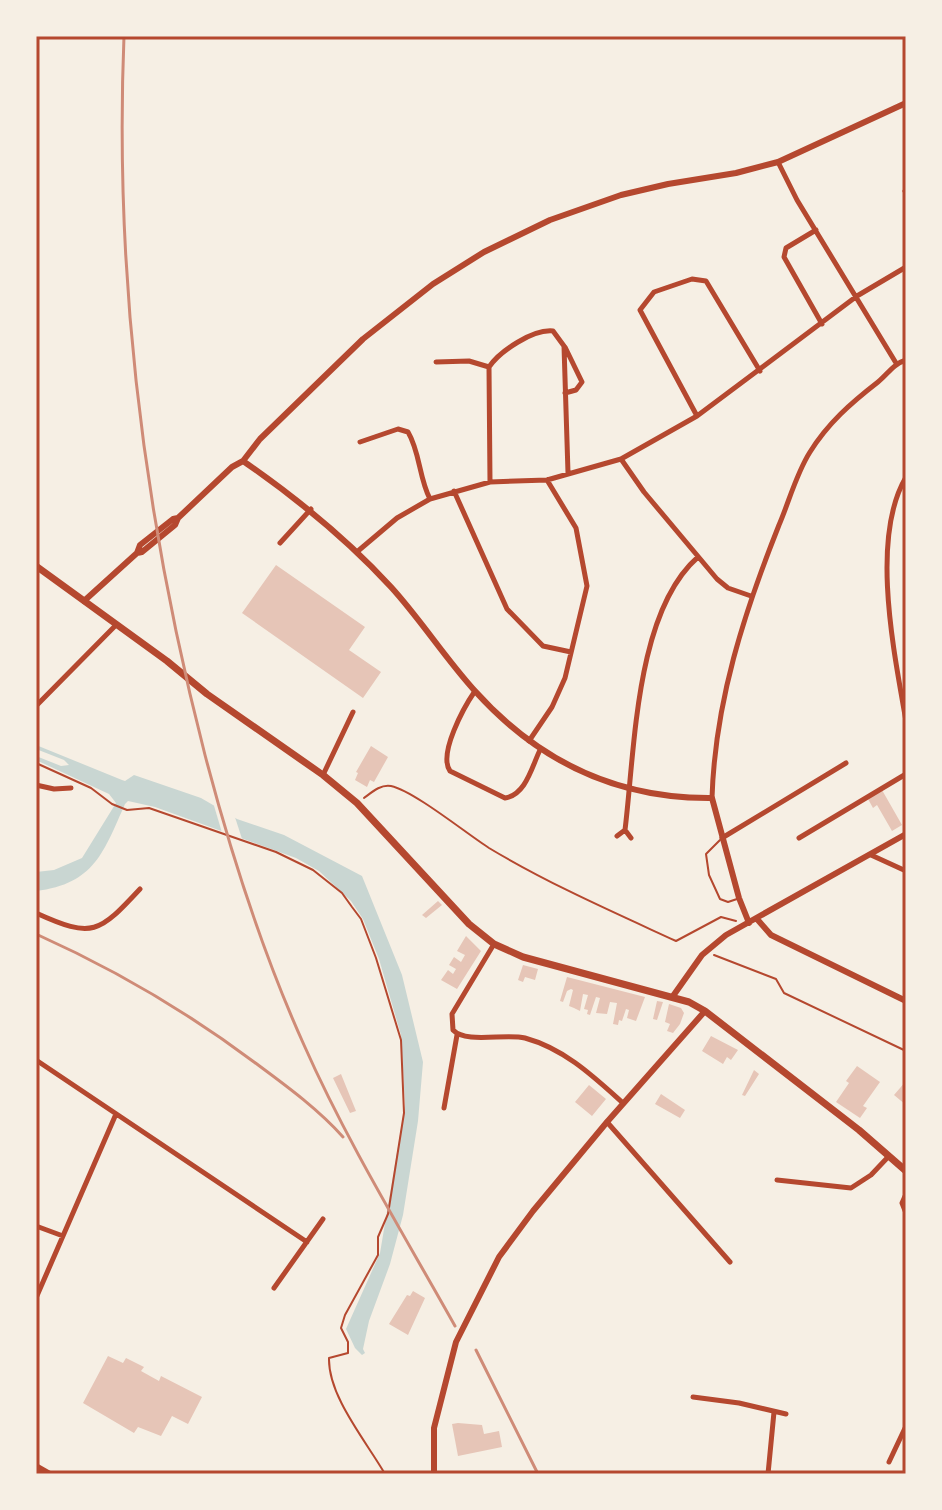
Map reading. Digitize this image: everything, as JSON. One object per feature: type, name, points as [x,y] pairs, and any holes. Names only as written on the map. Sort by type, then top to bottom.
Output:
[{"type":"main road","points":[[36,566],[357,803],[469,924],[494,944],[537,962],[673,996],[705,1011],[906,1171]]},
{"type":"street","points":[[84,601],[137,553],[175,525],[178,518],[232,467],[243,461],[260,439],[363,339],[433,284],[484,252],[550,220],[621,195],[778,162],[906,103]]},
{"type":"street","points":[[778,162],[896,363]]},
{"type":"street","points":[[816,230],[786,248],[784,257],[822,324]]},
{"type":"street","points":[[358,551],[397,518],[430,499],[490,482],[547,480],[621,459],[697,416],[857,296],[906,267]]},
{"type":"street","points":[[697,416],[640,310],[654,292],[692,279],[706,281],[760,371]]},
{"type":"street","points":[[490,482],[489,367],[495,359],[545,330],[553,331],[582,382],[576,390],[565,393]]},
{"type":"street","points":[[564,346],[568,473]]},
{"type":"street","points":[[749,923],[739,898],[712,798],[713,769],[728,674],[751,596],[809,453],[843,409],[886,376],[896,363],[906,360]]},
{"type":"street","points":[[436,362],[469,361],[489,367]]},
{"type":"street","points":[[360,442],[398,429],[408,432],[430,499]]},
{"type":"street","points":[[621,459],[644,492],[717,579],[728,588],[751,596]]},
{"type":"street","points":[[243,461],[311,509],[358,551],[475,691],[528,742],[603,781],[692,798],[712,798]]},
{"type":"street","points":[[906,477],[891,510],[886,541],[892,623],[906,721]]},
{"type":"street","points":[[528,742],[552,707],[565,678],[587,586],[576,528],[547,480]]},
{"type":"street","points":[[454,491],[507,609],[543,646],[571,652]]},
{"type":"street","points":[[280,543],[311,509]]},
{"type":"street","points":[[631,838],[625,830],[642,680],[654,633],[676,580],[698,557]]},
{"type":"street","points":[[36,706],[116,625]]},
{"type":"street","points":[[475,691],[445,755],[450,771],[505,798],[512,797],[521,789],[540,750]]},
{"type":"street","points":[[323,775],[353,712]]},
{"type":"street","points":[[722,838],[846,763]]},
{"type":"street","points":[[799,838],[906,774]]},
{"type":"street","points":[[36,785],[54,789],[71,788]]},
{"type":"street","points":[[617,836],[625,830]]},
{"type":"street","points":[[673,996],[708,950],[726,935],[906,834]]},
{"type":"street","points":[[870,854],[906,871]]},
{"type":"street","points":[[36,913],[67,927],[88,930],[102,927],[140,889]]},
{"type":"street","points":[[757,919],[771,935],[906,1001]]},
{"type":"street","points":[[444,1108],[457,1035],[450,1022],[452,1014],[494,944]]},
{"type":"street","points":[[434,1474],[434,1428],[456,1342],[499,1257],[607,1122],[705,1011]]},
{"type":"street","points":[[457,1035],[517,1036],[538,1043],[575,1061],[623,1103]]},
{"type":"street","points":[[36,1060],[307,1242]]},
{"type":"street","points":[[36,1298],[116,1114]]},
{"type":"street","points":[[607,1122],[730,1262]]},
{"type":"street","points":[[777,1180],[851,1188],[871,1175],[889,1156]]},
{"type":"street","points":[[906,1194],[902,1203],[906,1213]]},
{"type":"street","points":[[274,1288],[323,1219]]},
{"type":"street","points":[[36,1226],[63,1236]]},
{"type":"street","points":[[693,1397],[786,1414]]},
{"type":"street","points":[[768,1474],[774,1412]]},
{"type":"street","points":[[889,1462],[906,1426]]},
{"type":"street","points":[[36,1466],[50,1474]]},
{"type":"lane","points":[[722,838],[706,854],[709,875],[720,899],[728,902],[739,898]]},
{"type":"path","points":[[357,803],[376,789],[389,785],[408,794],[490,848],[569,891],[676,941],[721,917],[734,919]]},
{"type":"path","points":[[112,804],[127,810],[149,808],[276,852],[324,878],[342,893],[361,919],[401,1040],[404,1113],[388,1214],[378,1237],[378,1255],[341,1328],[348,1342],[348,1353],[329,1358],[328,1370],[341,1403],[385,1474]]},
{"type":"path","points":[[719,946],[711,953],[776,979],[784,993],[906,1051]]},
{"type":"shaded area","points":[[36,745],[125,781],[134,775],[201,798],[237,819],[284,835],[362,876],[402,975],[423,1062],[418,1121],[403,1215],[390,1264],[369,1321],[363,1349],[365,1353],[362,1355],[346,1329],[380,1253],[405,1105],[401,1035],[379,959],[363,919],[351,901],[319,871],[296,858],[155,807],[128,801],[103,850],[85,873],[56,887],[36,891],[36,872],[54,870],[82,858],[116,803],[109,794],[36,760],[36,756],[61,766],[69,765],[36,749]]},
{"type":"pier","points":[[212,799],[233,811],[243,842],[223,836]]},
{"type":"building","points":[[276,565],[365,627],[349,650],[381,672],[363,698],[242,613]]},
{"type":"building","points":[[371,746],[388,757],[374,782],[370,780],[367,787],[355,780],[356,772]]},
{"type":"building","points":[[882,790],[902,825],[892,831],[877,805],[873,808],[868,799]]},
{"type":"building","points":[[438,901],[442,905],[426,918],[422,915]]},
{"type":"building","points":[[466,936],[481,951],[457,989],[441,980],[448,970],[453,974],[456,969],[449,965],[454,957],[461,962],[465,955],[457,951]]},
{"type":"building","points":[[523,965],[538,969],[535,980],[525,977],[523,982],[518,980]]},
{"type":"building","points":[[567,977],[645,997],[636,1021],[627,1018],[629,1010],[626,1009],[622,1021],[619,1020],[618,1025],[613,1024],[617,1003],[610,1002],[607,1014],[596,1013],[600,998],[596,997],[590,1015],[587,1014],[588,1010],[584,1009],[588,995],[583,994],[580,1011],[569,1006],[571,989],[563,1002],[560,1001]]},
{"type":"building","points":[[657,1001],[663,1002],[657,1020],[653,1019]]},
{"type":"building","points":[[669,1004],[681,1008],[684,1013],[673,1033],[667,1031],[670,1024],[665,1022]]},
{"type":"building","points":[[711,1036],[738,1050],[731,1060],[727,1057],[723,1064],[702,1051]]},
{"type":"building","points":[[857,1066],[880,1082],[863,1106],[867,1108],[860,1118],[836,1102]]},
{"type":"building","points":[[754,1070],[759,1074],[745,1096],[742,1095]]},
{"type":"building","points":[[341,1074],[356,1111],[350,1113],[333,1078]]},
{"type":"building","points":[[906,1081],[906,1105],[894,1095]]},
{"type":"building","points":[[589,1085],[606,1099],[592,1116],[575,1102]]},
{"type":"building","points":[[661,1094],[685,1110],[680,1118],[655,1104]]},
{"type":"building","points":[[413,1291],[425,1298],[408,1335],[389,1324],[407,1295],[410,1296]]},
{"type":"building","points":[[108,1356],[123,1363],[126,1358],[144,1367],[141,1371],[159,1381],[161,1376],[202,1397],[188,1424],[172,1416],[161,1436],[138,1427],[134,1433],[83,1403]]},
{"type":"building","points":[[452,1424],[482,1425],[484,1434],[499,1431],[502,1447],[458,1456]]},
{"type":"railway","points":[[124,36],[124,218],[138,398],[165,577],[205,755],[248,902],[304,1045],[357,1152],[455,1326]]},
{"type":"railway","points":[[36,934],[121,976],[202,1025],[300,1097],[343,1137]]},
{"type":"railway","points":[[476,1350],[538,1474]]}]
